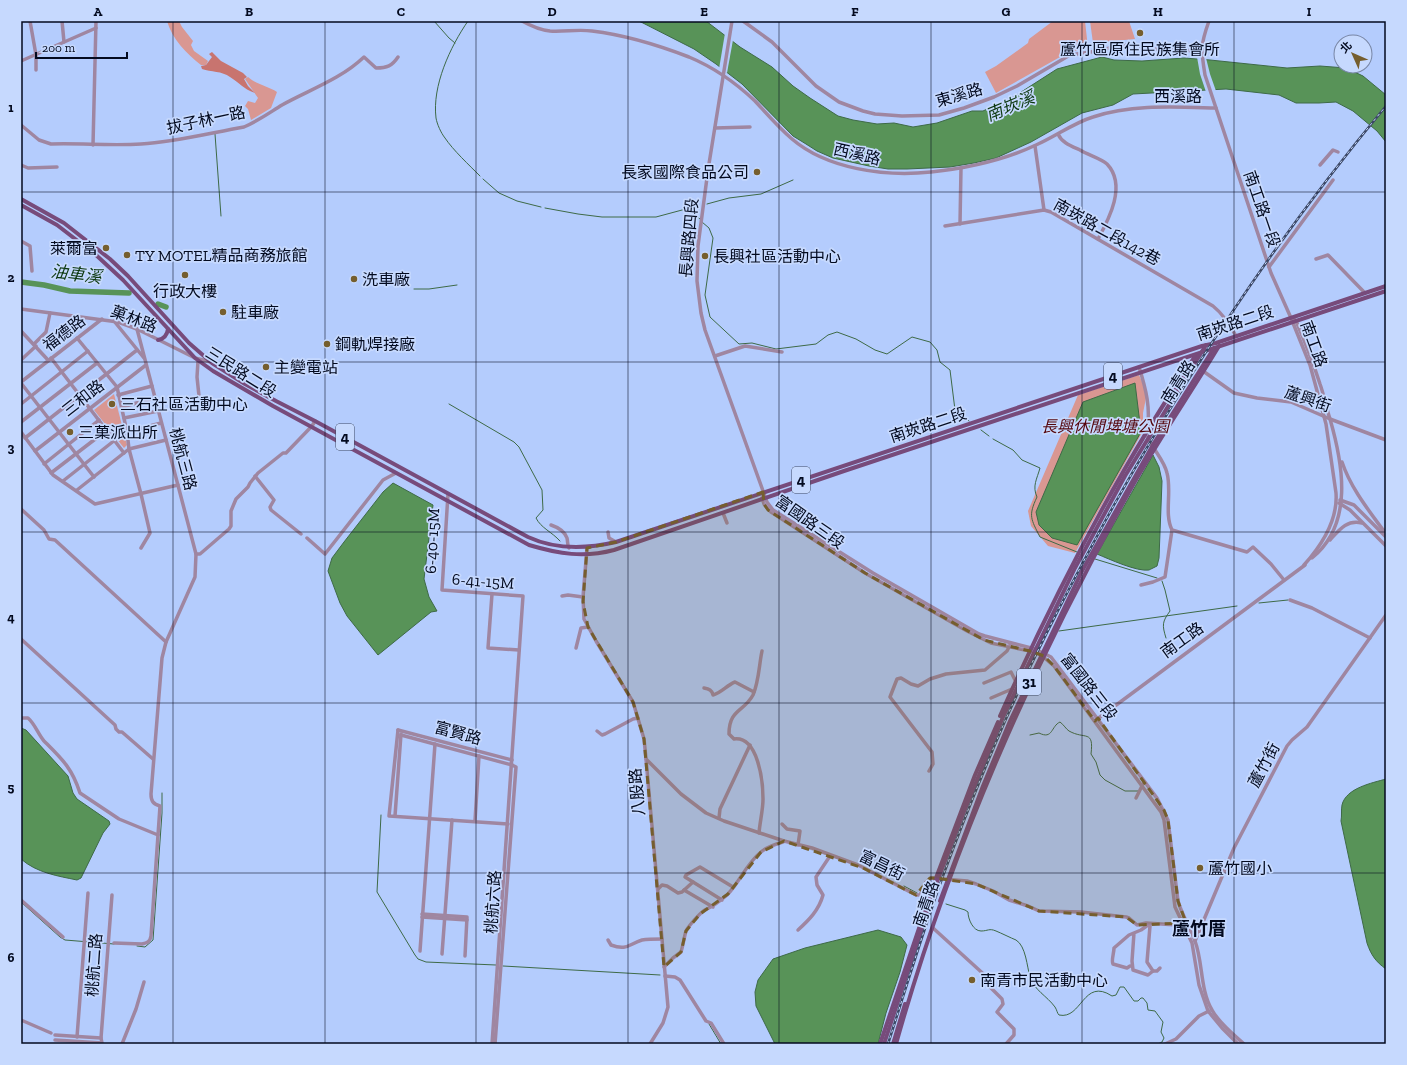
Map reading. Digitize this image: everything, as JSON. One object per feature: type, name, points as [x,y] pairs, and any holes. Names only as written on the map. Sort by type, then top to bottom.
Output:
[{"type":"main road","name":"三民路二段","points":[[21,199],[58,219],[110,260],[128,276],[189,343],[212,362],[245,384],[479,510]]},
{"type":"main road","name":"三民路二段","points":[[21,205],[57,225],[102,260],[123,280],[196,359],[261,399],[480,519]]},
{"type":"main road","name":"南崁路二段","points":[[479,510],[533,539],[555,546],[587,548],[616,542],[1139,367],[1204,346],[1216,346],[1222,341],[1236,336],[1294,320],[1386,286]]},
{"type":"main road","name":"南崁路二段","points":[[480,519],[529,545],[567,554],[600,554],[1202,352],[1216,346],[1386,291]]},
{"type":"main road","points":[[158,340],[163,339],[166,336],[168,329]]},
{"type":"main road","name":"31","points":[[880,1044],[896,993],[955,825],[1012,689],[1033,650],[1044,621],[1066,577],[1110,497],[1147,432],[1196,354],[1204,346]]},
{"type":"main road","name":"南青路","points":[[884,1044],[937,878],[989,749],[1033,650],[1120,485],[1202,352],[1204,346]]},
{"type":"main road","name":"31","points":[[896,1044],[948,880],[1013,722],[1044,654],[1153,448],[1203,371],[1216,346]]},
{"type":"main road","name":"南青路","points":[[893,1044],[948,880],[988,773],[1010,721],[1044,654],[1075,585],[1124,497],[1216,346]]},
{"type":"main road","name":"南青路","points":[[1110,497],[1120,485]]},
{"type":"main road","name":"南青路","points":[[1121,508],[1124,497]]},
{"type":"main road","name":"南青路","points":[[1075,585],[1086,573]]},
{"type":"main road","name":"南青路","points":[[1041,637],[1044,621]]},
{"type":"main road","name":"南青路","points":[[980,763],[989,749]]},
{"type":"main road","name":"南青路","points":[[988,773],[996,763]]},
{"type":"main road","name":"南青路","points":[[896,993],[909,967]]},
{"type":"street","points":[[30,21],[36,55],[36,70]]},
{"type":"street","points":[[62,21],[64,42]]},
{"type":"street","points":[[93,145],[96,21]]},
{"type":"street","name":"西溪路","points":[[522,21],[546,30],[590,31],[661,46],[695,60],[723,76],[754,101],[792,139],[808,150],[841,165],[889,173],[929,172],[992,162],[1035,146],[1091,117],[1114,112],[1147,108],[1216,107]]},
{"type":"street","name":"長興路四段","points":[[732,21],[715,128],[697,259],[697,281],[701,312],[763,492]]},
{"type":"street","name":"東溪路","points":[[743,21],[772,42],[816,86],[838,102],[875,114],[902,116],[939,115],[964,108],[994,97],[1017,86],[1070,55],[1104,50],[1118,44],[1149,49],[1201,53]]},
{"type":"street","points":[[1201,53],[1203,38],[1209,21]]},
{"type":"street","points":[[21,61],[96,28]]},
{"type":"street","name":"南工路一段","points":[[1201,53],[1205,75],[1269,267],[1294,320]]},
{"type":"street","name":"拔子林一路","points":[[21,126],[43,142],[51,144],[93,145],[142,144],[244,127],[254,123],[340,75],[364,57],[376,68],[385,68],[393,65],[398,57]]},
{"type":"street","points":[[715,128],[750,127]]},
{"type":"street","points":[[1058,134],[1060,139],[1068,145],[1107,164],[1117,186],[1107,222],[1098,239]]},
{"type":"street","points":[[1035,146],[1044,210]]},
{"type":"street","points":[[1320,164],[1333,150],[1338,152]]},
{"type":"street","points":[[21,165],[28,168],[57,167]]},
{"type":"street","points":[[960,224],[961,168]]},
{"type":"street","points":[[1269,267],[1333,180]]},
{"type":"street","name":"南崁路二段142巷","points":[[944,226],[1044,210],[1051,212],[1213,306],[1230,324],[1236,336]]},
{"type":"street","points":[[50,221],[58,219]]},
{"type":"street","points":[[21,241],[30,246],[32,271]]},
{"type":"street","points":[[1316,259],[1328,255],[1365,293]]},
{"type":"street","name":"菓林路","points":[[21,309],[113,321],[137,329],[196,359],[212,362]]},
{"type":"street","points":[[21,360],[46,332],[50,313]]},
{"type":"street","name":"福德路","points":[[21,382],[102,319]]},
{"type":"street","name":"南工路","points":[[1294,320],[1310,365],[1324,416],[1339,502],[1328,532],[1322,543],[1304,565]]},
{"type":"street","name":"南工路","points":[[1096,719],[1304,565],[1317,555],[1327,544],[1336,522],[1342,478],[1338,451],[1321,385],[1310,353],[1294,320]]},
{"type":"street","points":[[113,321],[145,359]]},
{"type":"street","name":"桃航三路","points":[[137,329],[196,554]]},
{"type":"street","points":[[21,331],[62,372],[124,453]]},
{"type":"street","points":[[21,337],[25,334]]},
{"type":"street","points":[[77,338],[117,387],[127,432],[129,449],[150,533],[141,548]]},
{"type":"street","points":[[715,356],[745,346],[782,352]]},
{"type":"street","points":[[25,438],[137,350]]},
{"type":"street","points":[[21,404],[88,351]]},
{"type":"street","points":[[196,359],[199,396]]},
{"type":"street","points":[[21,422],[97,363]]},
{"type":"street","name":"三和路","points":[[35,451],[146,365]]},
{"type":"street","points":[[1139,367],[1148,402],[1147,432],[1153,448],[1165,465],[1168,474],[1169,516],[1172,530],[1165,577],[1140,585]]},
{"type":"street","name":"蘆興街","points":[[1203,371],[1234,393],[1257,398],[1291,402],[1330,419],[1386,440]]},
{"type":"street","points":[[21,382],[94,477]]},
{"type":"street","points":[[118,395],[152,386]]},
{"type":"street","points":[[122,407],[155,398]]},
{"type":"street","points":[[124,418],[158,410]]},
{"type":"street","points":[[44,464],[99,420]]},
{"type":"street","points":[[114,943],[146,944],[150,940],[156,886],[160,806],[152,802],[151,799],[162,658],[166,642],[195,577],[196,554],[200,554],[229,529],[231,526],[231,511],[236,499],[248,487],[255,476],[283,453],[286,453],[315,421]]},
{"type":"street","points":[[127,432],[162,423]]},
{"type":"street","points":[[52,473],[107,430]]},
{"type":"street","points":[[21,432],[52,473],[95,504],[178,485]]},
{"type":"street","points":[[63,482],[115,440]]},
{"type":"street","points":[[77,490],[129,449],[166,440]]},
{"type":"street","points":[[1338,451],[1344,469],[1371,515],[1386,536]]},
{"type":"street","points":[[307,538],[324,554],[383,480],[396,473]]},
{"type":"street","points":[[255,476],[274,500],[270,507],[271,510],[301,534]]},
{"type":"street","name":"富國路三段","points":[[763,492],[764,504],[771,512],[838,557],[952,620],[984,640],[1010,644],[1044,654],[1157,798],[1164,810],[1168,820],[1168,840],[1178,901],[1184,924],[1193,942],[1210,1010]]},
{"type":"street","name":"6-40-15M","points":[[442,590],[448,494]]},
{"type":"street","points":[[1339,502],[1350,510],[1386,546]]},
{"type":"street","points":[[1339,502],[1354,505],[1386,536]]},
{"type":"street","points":[[21,509],[44,530],[49,539],[55,540],[166,642]]},
{"type":"street","points":[[723,513],[727,523]]},
{"type":"street","points":[[1327,544],[1346,524],[1354,522],[1363,524]]},
{"type":"street","points":[[551,524],[560,528],[564,533],[569,548]]},
{"type":"street","points":[[1172,530],[1246,552],[1253,547],[1271,564],[1284,580]]},
{"type":"street","points":[[608,532],[609,538],[616,542]]},
{"type":"street","name":"八股路","points":[[587,548],[583,612],[588,627],[633,702],[644,739],[668,1001],[667,1012],[663,1023],[650,1044]]},
{"type":"street","name":"6-41-15M","points":[[442,590],[523,596]]},
{"type":"street","points":[[492,594],[488,648],[519,650]]},
{"type":"street","points":[[562,596],[568,595],[583,597]]},
{"type":"street","name":"桃航六路","points":[[492,1044],[523,596]]},
{"type":"street","points":[[1290,600],[1312,608],[1370,638]]},
{"type":"street","name":"蘆竹街","points":[[1193,942],[1234,848],[1287,746],[1307,727],[1386,615]]},
{"type":"street","points":[[576,648],[581,628],[588,627]]},
{"type":"street","points":[[21,639],[115,725],[118,732],[122,732],[153,759]]},
{"type":"street","points":[[929,771],[933,764],[932,752],[890,697],[897,679],[901,678],[918,686],[930,679],[946,674],[985,670],[1007,651],[1010,644]]},
{"type":"street","points":[[759,833],[763,800],[762,778],[750,745],[740,738],[734,739],[729,734],[729,727],[731,719],[735,713],[748,702],[754,692],[762,651]]},
{"type":"street","points":[[984,683],[1011,672],[1016,682]]},
{"type":"street","points":[[704,688],[712,692],[713,695],[718,694],[726,686],[735,682],[754,692]]},
{"type":"street","points":[[991,698],[1012,689]]},
{"type":"street","points":[[21,718],[28,718],[32,722],[44,741],[67,765],[75,778],[80,793],[119,819],[158,835]]},
{"type":"street","points":[[597,731],[605,734],[633,719],[638,718]]},
{"type":"street","points":[[395,816],[401,735],[398,730]]},
{"type":"street","points":[[398,730],[390,816],[508,824]]},
{"type":"street","name":"富賢路","points":[[398,730],[512,760]]},
{"type":"street","name":"富賢路","points":[[401,735],[512,765]]},
{"type":"street","points":[[420,951],[435,744]]},
{"type":"street","points":[[719,818],[720,809],[750,745]]},
{"type":"street","points":[[475,821],[479,756]]},
{"type":"street","name":"富昌街","points":[[646,759],[681,794],[700,809],[719,818],[759,833],[812,848],[863,868],[916,896],[920,895],[928,880],[931,878],[937,878]]},
{"type":"street","name":"桃航六路","points":[[495,1044],[516,767],[512,765]]},
{"type":"street","points":[[1136,798],[1144,783]]},
{"type":"street","points":[[442,954],[452,820]]},
{"type":"street","points":[[782,824],[788,829],[800,831],[798,845]]},
{"type":"street","points":[[664,967],[681,952],[686,931],[706,909],[713,907],[722,900],[749,864],[761,852],[784,841]]},
{"type":"street","points":[[798,930],[821,903],[823,895],[816,877],[830,856]]},
{"type":"street","points":[[722,900],[685,877],[686,875],[700,867],[733,887]]},
{"type":"street","points":[[937,878],[967,881],[1040,912],[1081,912],[1129,918],[1137,925],[1138,930]]},
{"type":"street","points":[[658,889],[662,885],[667,886],[678,893],[693,882]]},
{"type":"street","points":[[684,890],[713,907]]},
{"type":"street","points":[[88,892],[77,1037],[101,1038]]},
{"type":"street","name":"桃航二路","points":[[77,1037],[55,1038],[101,1043],[112,895]]},
{"type":"street","points":[[21,900],[63,937]]},
{"type":"street","points":[[422,915],[467,918],[465,956]]},
{"type":"street","points":[[1137,925],[1146,922],[1184,924]]},
{"type":"street","points":[[1130,966],[1127,968],[1113,964],[1112,962],[1115,947],[1129,935],[1141,930],[1146,925],[1149,925],[1147,962],[1153,971]]},
{"type":"street","points":[[933,928],[989,979],[989,986],[1002,999],[1003,1004],[997,1012],[1014,1029],[1014,1035],[1006,1044]]},
{"type":"street","points":[[1134,933],[1132,961],[1133,970],[1148,976],[1153,971],[1157,971],[1160,968]]},
{"type":"street","points":[[608,940],[611,945],[619,948],[630,946],[644,940],[662,939]]},
{"type":"street","points":[[665,976],[675,977],[680,980],[706,1021],[711,1023],[724,1044]]},
{"type":"street","points":[[122,1044],[136,1009],[144,982]]},
{"type":"street","points":[[1165,1044],[1176,1039],[1199,1016],[1210,1010]]},
{"type":"street","points":[[1210,1010],[1222,1028],[1238,1044]]},
{"type":"street","points":[[1210,1010],[1244,1044]]},
{"type":"street","points":[[21,1020],[51,1033]]},
{"type":"highlighted area","points":[[763,492],[764,504],[768,510],[865,573],[984,640],[1034,652],[1044,656],[1054,666],[1095,721],[1098,718],[1164,810],[1168,820],[1178,901],[1186,923],[1137,925],[1126,917],[1039,911],[976,884],[936,878],[930,878],[916,895],[863,868],[784,841],[761,852],[728,894],[700,914],[686,931],[681,952],[664,967],[644,739],[633,702],[588,627],[583,602],[587,548],[616,542]]},
{"type":"green space","points":[[167,21],[179,21],[193,41],[191,45],[194,51],[208,61],[206,65],[201,65],[181,46],[172,34]]},
{"type":"green space","points":[[1053,21],[1085,21],[1088,48],[1069,52],[996,93],[985,72],[1028,43],[1029,39]]},
{"type":"green space","points":[[1090,21],[1129,21],[1135,39],[1093,43]]},
{"type":"green space","points":[[248,77],[255,82],[277,92],[271,108],[251,120],[248,109],[245,106],[248,101],[255,103],[258,98],[245,79]]},
{"type":"green space","name":"長興休閒埤塘公園","points":[[1139,375],[1147,393],[1143,413],[1143,431],[1075,553],[1048,546],[1031,526],[1028,511],[1078,395]]},
{"type":"green space","points":[[114,394],[127,445],[124,448],[94,410]]},
{"type":"shaded area","points":[[212,52],[221,61],[243,73],[247,77],[244,79],[248,86],[255,93],[244,88],[227,75],[202,69],[201,66],[206,65],[212,57],[209,54]]},
{"type":"water","name":"南崁溪","points":[[639,21],[706,21],[740,47],[772,67],[793,86],[838,116],[877,124],[894,123],[913,127],[937,123],[972,111],[983,111],[1015,96],[1057,69],[1102,57],[1114,60],[1142,61],[1184,58],[1287,68],[1320,66],[1333,67],[1333,74],[1359,74],[1386,95],[1386,142],[1377,131],[1353,111],[1336,102],[1296,103],[1279,95],[1226,89],[1133,94],[1113,105],[1082,113],[1031,142],[996,158],[950,167],[888,169],[833,158],[817,151],[793,136],[742,84],[694,49]]},
{"type":"water","name":"長興休閒埤塘公園","points":[[1135,383],[1141,432],[1077,545],[1052,538],[1039,525],[1036,512],[1083,402]]},
{"type":"water","points":[[1153,455],[1159,467],[1162,481],[1159,558],[1157,566],[1149,570],[1144,570],[1123,565],[1097,554]]},
{"type":"water","points":[[393,483],[433,505],[424,579],[429,597],[437,611],[431,612],[378,655],[347,616],[340,603],[328,571],[332,558],[383,492]]},
{"type":"water","points":[[21,728],[26,730],[68,776],[73,793],[77,799],[109,821],[110,824],[103,833],[81,878],[77,880],[41,871],[27,864],[21,859]]},
{"type":"water","points":[[1386,779],[1386,969],[1374,958],[1367,943],[1341,821],[1342,805],[1344,799],[1349,794],[1360,787]]},
{"type":"water","points":[[878,930],[901,937],[907,945],[878,1044],[775,1044],[756,1006],[755,992],[758,980],[773,959],[805,948]]},
{"type":"pier","points":[[725,33],[733,40],[727,73],[719,69]]},
{"type":"pier","points":[[1197,57],[1206,58],[1216,91],[1206,92],[1200,74]]},
{"type":"waterway","points":[[434,21],[455,43]]},
{"type":"waterway","points":[[468,21],[461,31],[444,67],[435,106],[437,123],[448,143],[480,176]]},
{"type":"waterway","points":[[215,134],[221,216]]},
{"type":"waterway","points":[[483,179],[499,193],[517,201],[541,207]]},
{"type":"waterway","points":[[707,204],[729,198],[761,194],[793,180]]},
{"type":"waterway","points":[[545,208],[602,217],[656,217],[697,206]]},
{"type":"waterway","points":[[684,210],[693,213],[700,219]]},
{"type":"waterway","points":[[702,222],[709,228],[713,238],[705,295],[710,317],[739,344],[752,343],[776,349],[816,344],[828,335],[837,332],[856,339],[875,350],[887,354],[912,337],[930,342],[937,350],[940,362],[950,370],[955,410],[969,421]]},
{"type":"waterway","points":[[163,256],[170,255]]},
{"type":"waterway","name":"油車溪","points":[[21,282],[44,285],[70,291],[129,293]]},
{"type":"waterway","points":[[414,289],[429,289],[457,285]]},
{"type":"waterway","points":[[158,304],[166,307]]},
{"type":"waterway","points":[[449,404],[514,442],[519,447],[542,490],[543,510],[536,518],[541,525],[560,541]]},
{"type":"waterway","points":[[981,430],[989,436]]},
{"type":"waterway","points":[[993,439],[1013,450],[1022,460],[1040,468],[1035,486],[1037,497],[1032,509],[1033,521],[1040,537],[1077,552]]},
{"type":"waterway","points":[[1095,559],[1157,578]]},
{"type":"waterway","points":[[1162,581],[1170,611],[1165,618],[1164,624],[1166,638]]},
{"type":"waterway","points":[[1259,603],[1288,600]]},
{"type":"waterway","points":[[1059,631],[1237,606]]},
{"type":"waterway","points":[[1030,735],[1039,733],[1047,735],[1060,722],[1069,731],[1090,738],[1092,746],[1091,754],[1096,762],[1100,775],[1105,780],[1125,791],[1138,791]]},
{"type":"waterway","points":[[137,946],[145,947],[153,940],[162,813],[162,793]]},
{"type":"waterway","points":[[381,815],[377,892],[418,959],[426,962],[496,965]]},
{"type":"waterway","points":[[904,886],[917,893]]},
{"type":"waterway","points":[[21,902],[65,940],[114,944]]},
{"type":"waterway","points":[[946,904],[968,912],[973,927],[976,929],[981,931],[994,930],[1016,940],[1022,947],[1026,957],[1030,977],[1034,986],[1055,1007],[1059,1015],[1067,1015],[1089,995],[1095,992],[1102,992],[1112,996],[1116,995],[1120,987],[1124,987],[1134,1001],[1138,1001],[1143,998],[1147,1003],[1148,1010],[1155,1011],[1163,1022],[1161,1032],[1164,1038],[1162,1042],[1158,1044]]},
{"type":"waterway","points":[[503,966],[660,975]]},
{"type":"waterway","points":[[709,1024],[721,1044]]},
{"type":"railway","points":[[888,1044],[936,897],[981,779],[1030,666],[1085,558],[1144,452],[1207,350],[1275,250],[1311,201],[1386,106]]},
{"type":"place","name":"蘆竹區原住民族集會所","points":[[1140,33]]},
{"type":"place","name":"長家國際食品公司","points":[[757,172]]},
{"type":"place","name":"萊爾富","points":[[106,248]]},
{"type":"place","name":"TY MOTEL精品商務旅館","points":[[127,255]]},
{"type":"place","name":"長興社區活動中心","points":[[705,256]]},
{"type":"place","name":"行政大樓","points":[[185,275]]},
{"type":"place","name":"洗車廠","points":[[354,279]]},
{"type":"place","name":"駐車廠","points":[[223,312]]},
{"type":"place","name":"鋼軌焊接廠","points":[[327,344]]},
{"type":"place","name":"主變電站","points":[[266,367]]},
{"type":"place","name":"三石社區活動中心","points":[[112,404]]},
{"type":"place","name":"三菓派出所","points":[[70,432]]},
{"type":"place","name":"蘆竹國小","points":[[1200,868]]},
{"type":"place","name":"南青市民活動中心","points":[[972,980]]},
{"type":"district","name":"蘆竹厝","points":[[1199,929]]}]
